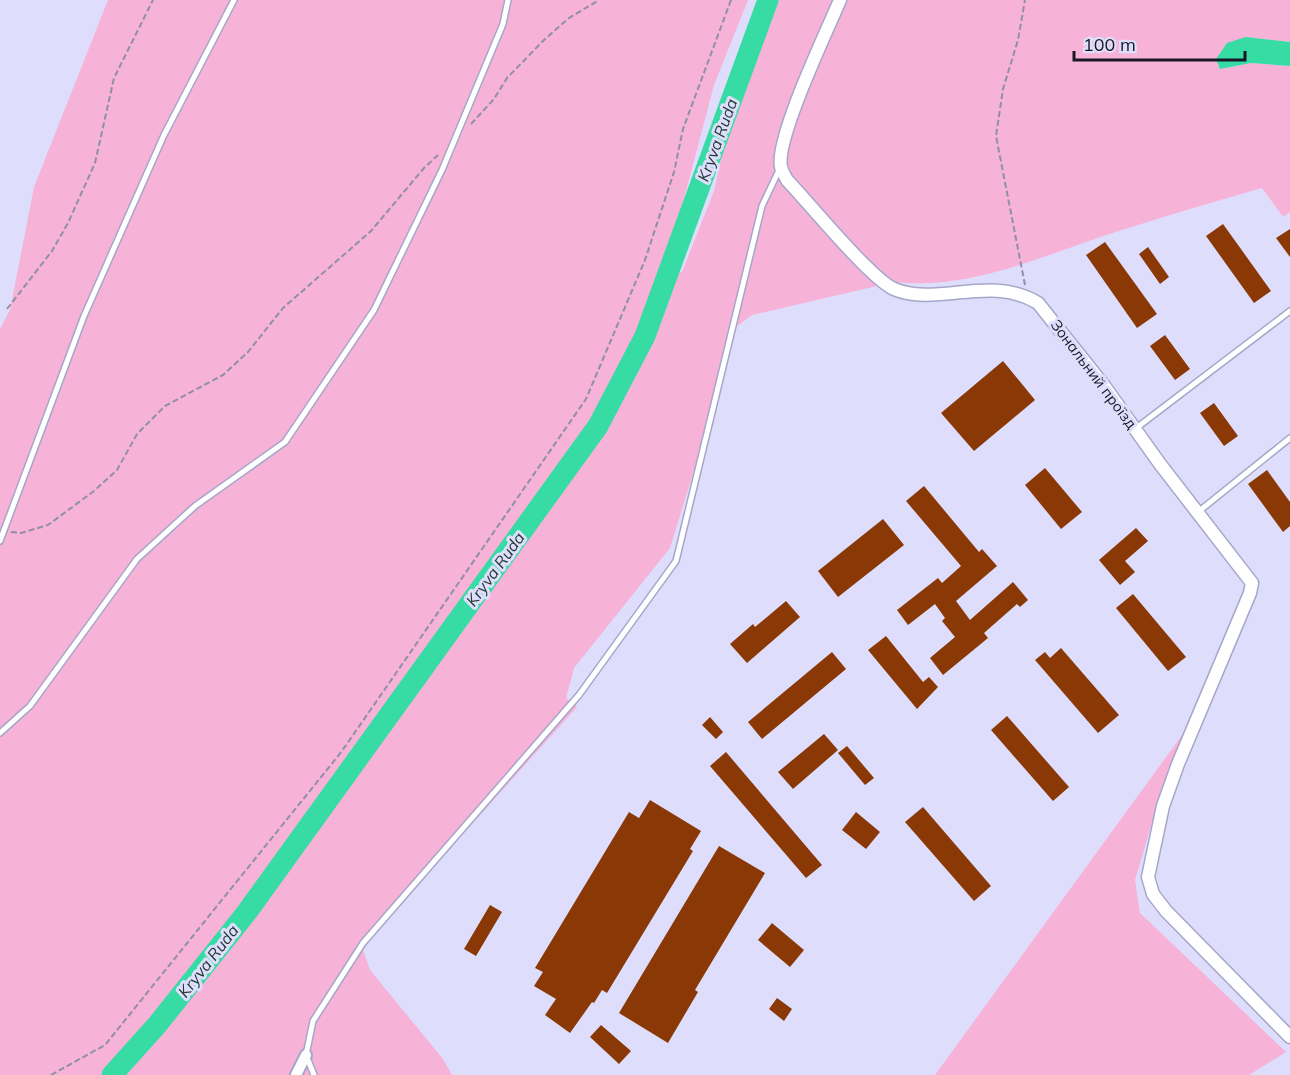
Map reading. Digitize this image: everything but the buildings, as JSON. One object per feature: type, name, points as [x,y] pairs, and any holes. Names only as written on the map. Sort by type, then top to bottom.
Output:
[{"type":"street","points":[[780,167],[783,146],[800,93],[840,0]]},
{"type":"street","name":"Зональний проїзд","points":[[780,167],[787,180],[869,268],[891,288],[917,293],[1003,290],[1027,296],[1046,311],[1247,574],[1252,583],[1250,593],[1166,796],[1149,863],[1149,884],[1166,911],[1290,1037]]},
{"type":"street","points":[[296,1075],[306,1055]]},
{"type":"lane","points":[[0,541],[84,316],[164,135],[234,0]]},
{"type":"lane","points":[[0,733],[30,706],[136,559],[195,506],[285,442],[374,310],[446,160],[502,24],[508,0]]},
{"type":"lane","points":[[314,1075],[306,1055],[313,1021],[363,943],[579,695],[676,561],[762,206],[780,167]]},
{"type":"lane","points":[[1136,429],[1290,310]]},
{"type":"lane","points":[[1282,317],[1290,318]]},
{"type":"lane","points":[[1198,512],[1290,438]]},
{"type":"path","points":[[7,309],[52,251],[68,223],[94,163],[114,78],[153,0]]},
{"type":"path","points":[[469,126],[494,99],[507,78],[544,40],[569,18],[598,0]]},
{"type":"path","points":[[51,1075],[105,1045],[342,751],[586,399],[645,260],[674,172],[683,129],[731,0]]},
{"type":"path","points":[[1025,0],[1018,40],[1003,89],[996,136],[1027,296]]},
{"type":"path","points":[[5,531],[21,532],[48,525],[94,491],[117,470],[137,434],[165,406],[223,375],[248,352],[283,308],[371,231],[424,168],[439,154]]},
{"type":"shaded area","points":[[108,0],[748,0],[714,85],[677,225],[657,277],[682,272],[714,191],[729,122],[775,0],[1290,0],[1290,42],[1246,37],[1220,69],[1251,63],[1290,66],[1290,212],[1283,217],[1262,188],[1103,236],[1001,271],[948,281],[894,282],[752,315],[729,332],[703,441],[670,548],[574,668],[566,698],[577,707],[372,935],[363,950],[370,970],[443,1059],[452,1075],[0,1075],[0,329],[10,310],[34,187]]},
{"type":"shaded area","points":[[1246,37],[1290,42],[1290,66],[1251,63],[1220,69],[1216,59],[1227,43]]},
{"type":"shaded area","points":[[1185,731],[1157,806],[1135,880],[1140,913],[1286,1052],[1249,1075],[935,1075]]},
{"type":"waterway","name":"Kryva Ruda","points":[[112,1075],[157,1025],[247,912],[598,426],[645,336],[768,0]]}]
